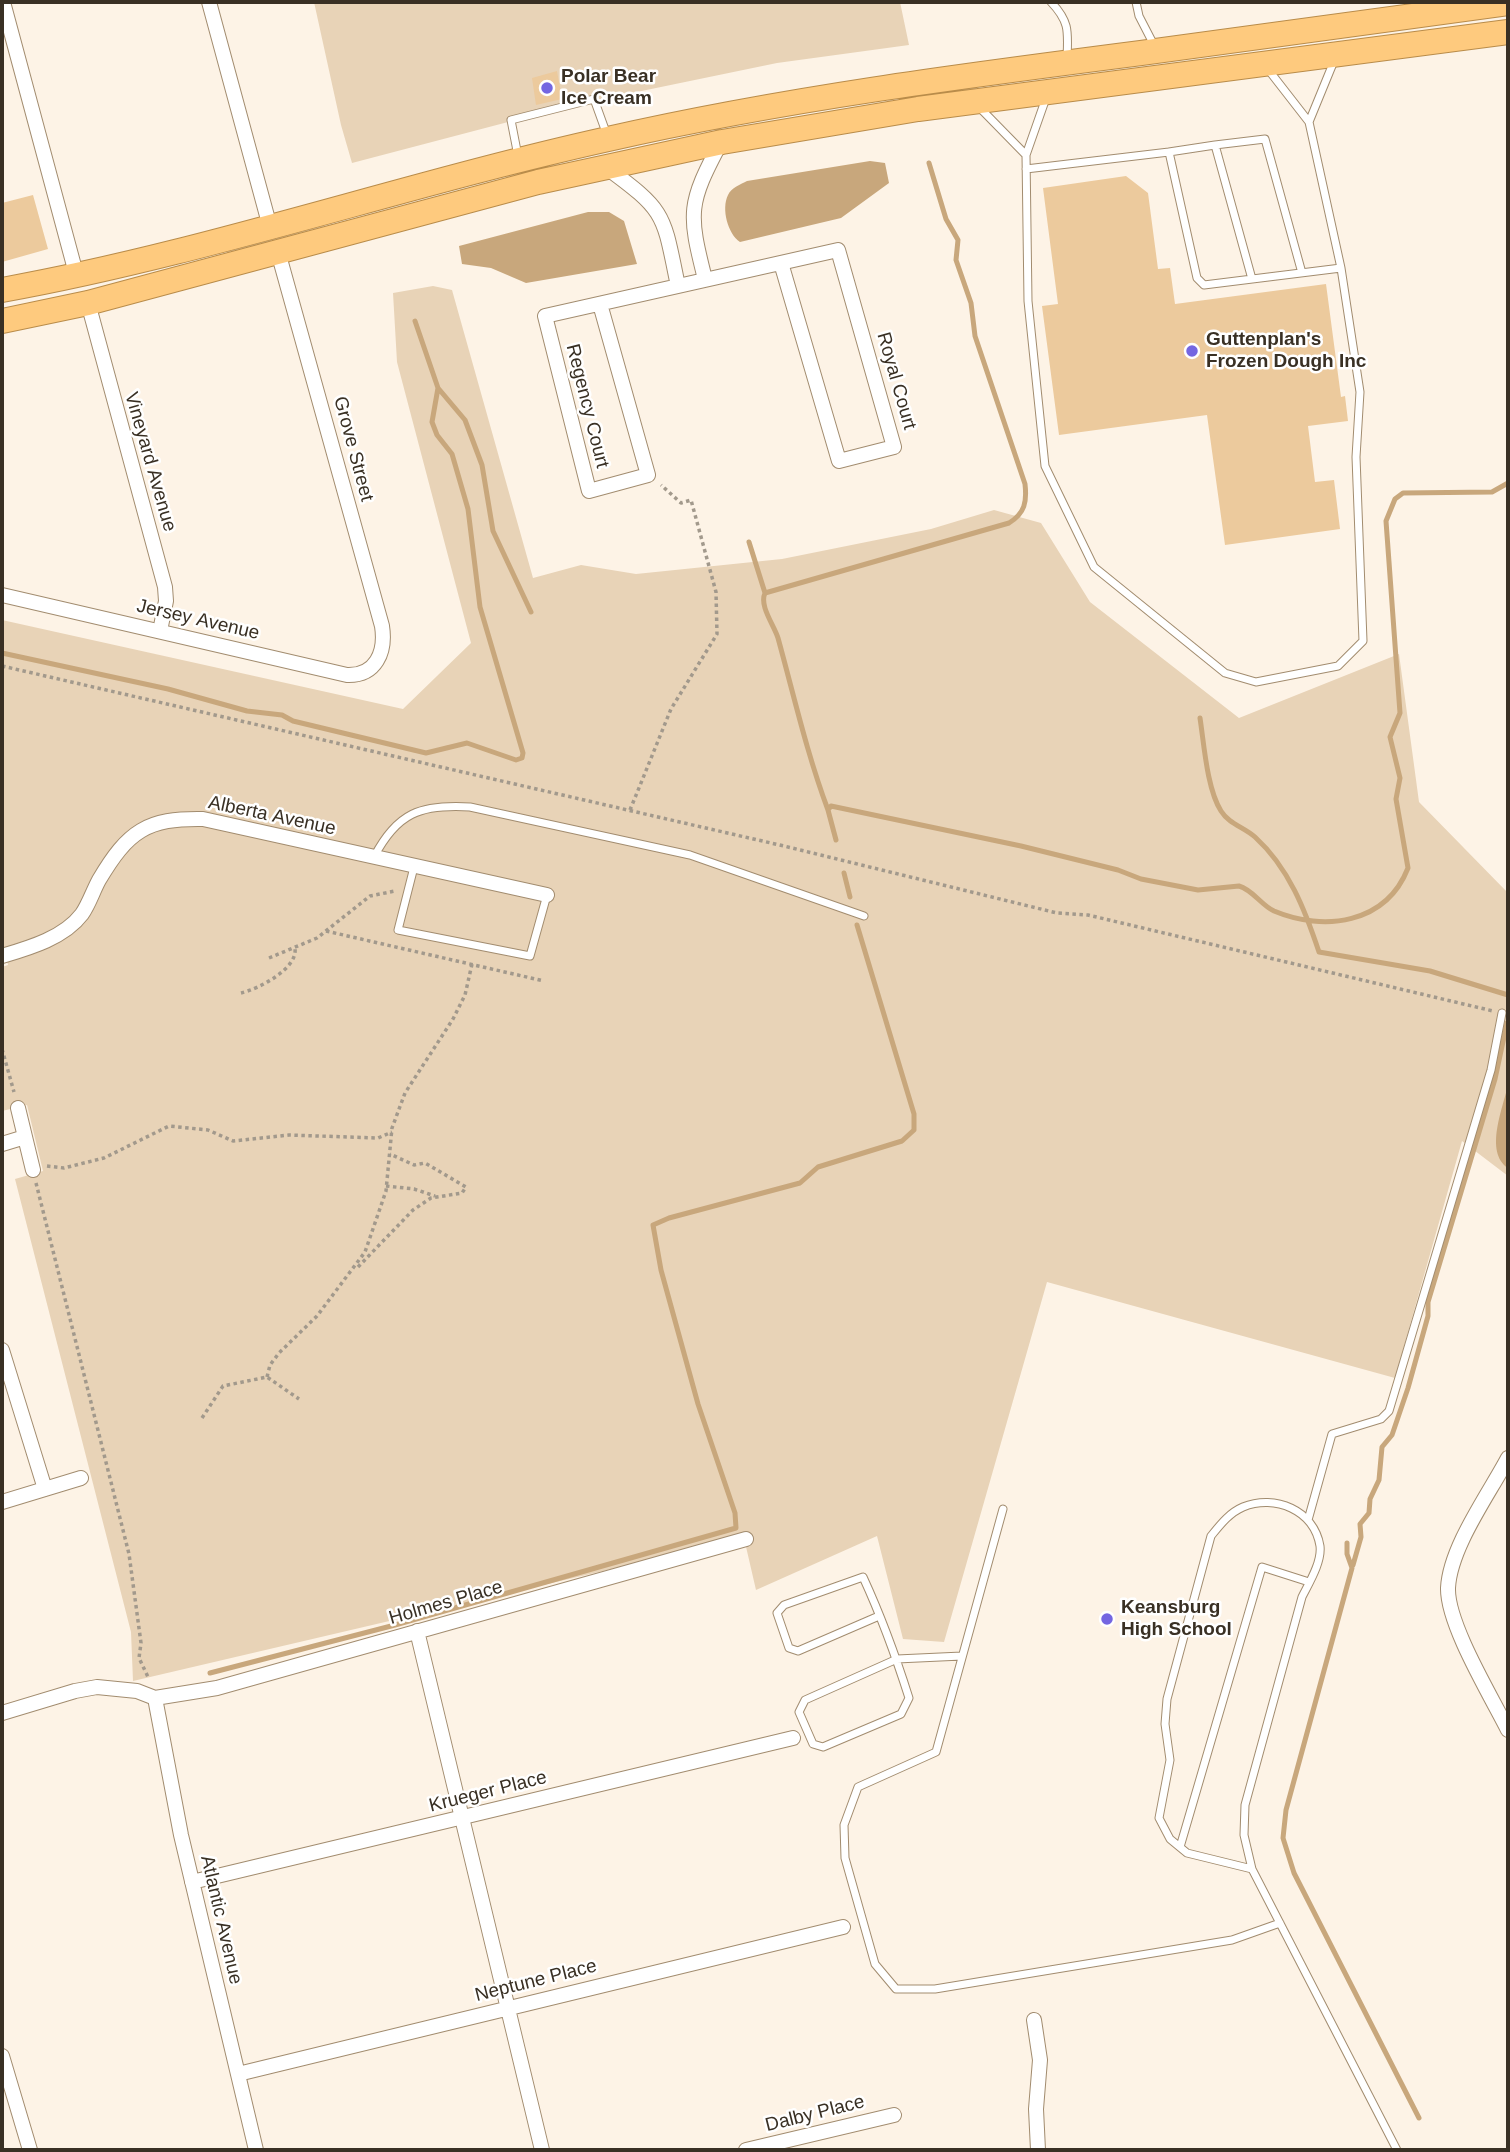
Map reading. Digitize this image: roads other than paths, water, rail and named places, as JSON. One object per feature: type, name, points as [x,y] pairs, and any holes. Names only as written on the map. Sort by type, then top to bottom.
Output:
[{"type":"highway","points":[[2,290],[77,277],[608,139],[852,92],[1157,51],[1383,11],[1508,4]]},
{"type":"highway","points":[[2,321],[88,303],[538,182],[722,142],[974,102],[1508,32]]},
{"type":"street","points":[[3,2],[77,277]]},
{"type":"street","points":[[209,2],[270,227]]},
{"type":"street","points":[[705,279],[692,227],[697,187],[722,142]]},
{"type":"street","points":[[607,168],[649,199],[664,220],[678,286]]},
{"type":"street","name":"Royal Court","points":[[705,279],[838,250],[894,447],[839,461],[781,263]]},
{"type":"street","name":"Grove Street","points":[[278,251],[382,626],[384,638],[379,657]]},
{"type":"street","name":"Regency Court","points":[[600,304],[648,475],[589,491],[545,316],[705,279]]},
{"type":"street","name":"Vineyard Avenue","points":[[88,303],[165,587],[166,601],[160,631]]},
{"type":"street","name":"Jersey Avenue","points":[[2,595],[347,675],[359,675],[369,670],[379,657]]},
{"type":"street","name":"Alberta Avenue","points":[[2,956],[62,933],[81,914],[100,879],[124,845],[146,827],[167,818],[203,819],[547,895]]},
{"type":"street","points":[[18,1108],[33,1167]]},
{"type":"street","points":[[2,1144],[25,1137]]},
{"type":"street","points":[[2,1350],[45,1489]]},
{"type":"street","points":[[1508,1458],[1456,1556],[1448,1589],[1453,1618],[1508,1730]]},
{"type":"street","points":[[2,1502],[81,1478]]},
{"type":"street","name":"Holmes Place","points":[[151,1696],[217,1688],[746,1539]]},
{"type":"street","points":[[417,1631],[542,2150]]},
{"type":"street","points":[[2,1713],[75,1690],[97,1687],[114,1687],[151,1696]]},
{"type":"street","name":"Atlantic Avenue","points":[[151,1696],[256,2150]]},
{"type":"street","name":"Krueger Place","points":[[192,1882],[793,1738]]},
{"type":"street","name":"Neptune Place","points":[[238,2074],[843,1927]]},
{"type":"street","points":[[1034,2020],[1040,2060],[1036,2109],[1038,2150]]},
{"type":"street","points":[[2,2056],[30,2150]]},
{"type":"street","name":"Dalby Place","points":[[746,2150],[894,2115]]},
{"type":"lane","points":[[1051,2],[1065,16],[1068,32],[1066,62]]},
{"type":"lane","points":[[1136,2],[1139,16],[1157,51]]},
{"type":"lane","points":[[1309,122],[1336,54]]},
{"type":"lane","points":[[1048,92],[1026,155],[1028,301],[1045,466],[1094,567],[1225,673],[1256,682],[1338,666],[1363,640],[1356,457],[1360,392],[1341,268],[1309,122],[1264,64]]},
{"type":"lane","points":[[519,160],[511,120],[594,99],[608,139]]},
{"type":"lane","points":[[974,102],[1026,155]]},
{"type":"lane","points":[[1026,169],[1265,139],[1302,273]]},
{"type":"lane","points":[[1215,145],[1252,279]]},
{"type":"lane","points":[[1169,152],[1197,278],[1204,285],[1341,268]]},
{"type":"lane","points":[[373,858],[387,833],[409,814],[433,808],[470,807],[690,855],[863,916]]},
{"type":"lane","points":[[414,867],[398,930],[530,956],[547,895]]},
{"type":"lane","points":[[1308,1520],[1332,1434],[1381,1419],[1390,1411],[1491,1070],[1502,1013]]},
{"type":"lane","points":[[1252,1870],[1213,1861],[1180,1847],[1170,1839],[1159,1818],[1170,1760],[1165,1724],[1167,1699],[1211,1536],[1225,1518],[1242,1507],[1259,1503],[1282,1503],[1308,1520],[1320,1547],[1302,1597],[1245,1805],[1244,1835],[1252,1870],[1397,2150]]},
{"type":"lane","points":[[1003,1509],[936,1752],[858,1787],[844,1825],[845,1858],[875,1964],[896,1989],[935,1989],[1070,1964],[1232,1940],[1279,1923]]},
{"type":"lane","points":[[1180,1847],[1262,1567],[1309,1582]]},
{"type":"lane","points":[[879,1616],[798,1651],[789,1648],[777,1613],[784,1605],[863,1577],[897,1659],[909,1698],[901,1714],[822,1747],[813,1744],[799,1712],[805,1700],[897,1659],[962,1656]]},
{"type":"waterway","points":[[828,810],[807,746],[778,638],[765,610],[765,593],[1009,523],[1022,511],[1026,496],[1025,484],[975,336],[971,303],[956,260],[958,240],[946,219],[929,163]]},
{"type":"waterway","points":[[2,653],[168,689],[247,711],[282,715],[293,721],[426,753],[467,743],[516,760],[522,758],[523,753],[480,607],[468,509],[452,454],[437,435],[432,422],[438,388],[415,321]]},
{"type":"waterway","points":[[438,388],[465,420],[482,465],[493,531],[531,612]]},
{"type":"waterway","points":[[836,840],[828,810],[831,806],[1021,846],[1118,870],[1141,879],[1198,890],[1239,886],[1274,911],[1313,921],[1352,918],[1369,912],[1385,901],[1398,887],[1408,868],[1396,799],[1400,778],[1390,737],[1400,713],[1386,521],[1395,499],[1403,493],[1492,492],[1508,483]]},
{"type":"waterway","points":[[749,542],[765,593]]},
{"type":"waterway","points":[[1200,718],[1207,766],[1216,802],[1224,815],[1267,849],[1287,876],[1302,905],[1319,952],[1430,971],[1508,995]]},
{"type":"waterway","points":[[844,873],[850,897]]},
{"type":"waterway","points":[[210,1673],[395,1625],[736,1528],[735,1513],[698,1404],[661,1270],[653,1225],[669,1218],[800,1183],[818,1167],[902,1141],[914,1130],[914,1114],[857,925]]},
{"type":"waterway","points":[[1353,1565],[1361,1537],[1360,1524],[1369,1513],[1370,1499],[1379,1480],[1382,1447],[1392,1435],[1408,1388],[1428,1316],[1428,1302],[1495,1079],[1507,1023]]},
{"type":"waterway","points":[[1347,1543],[1347,1554],[1352,1568],[1286,1810],[1283,1838],[1294,1873],[1419,2118]]},
{"type":"place","name":"Polar Bear Ice Cream","points":[[547,88]]},
{"type":"place","name":"Guttenplan's Frozen Dough Inc","points":[[1192,351]]},
{"type":"place","name":"Keansburg High School","points":[[1107,1619]]}]
